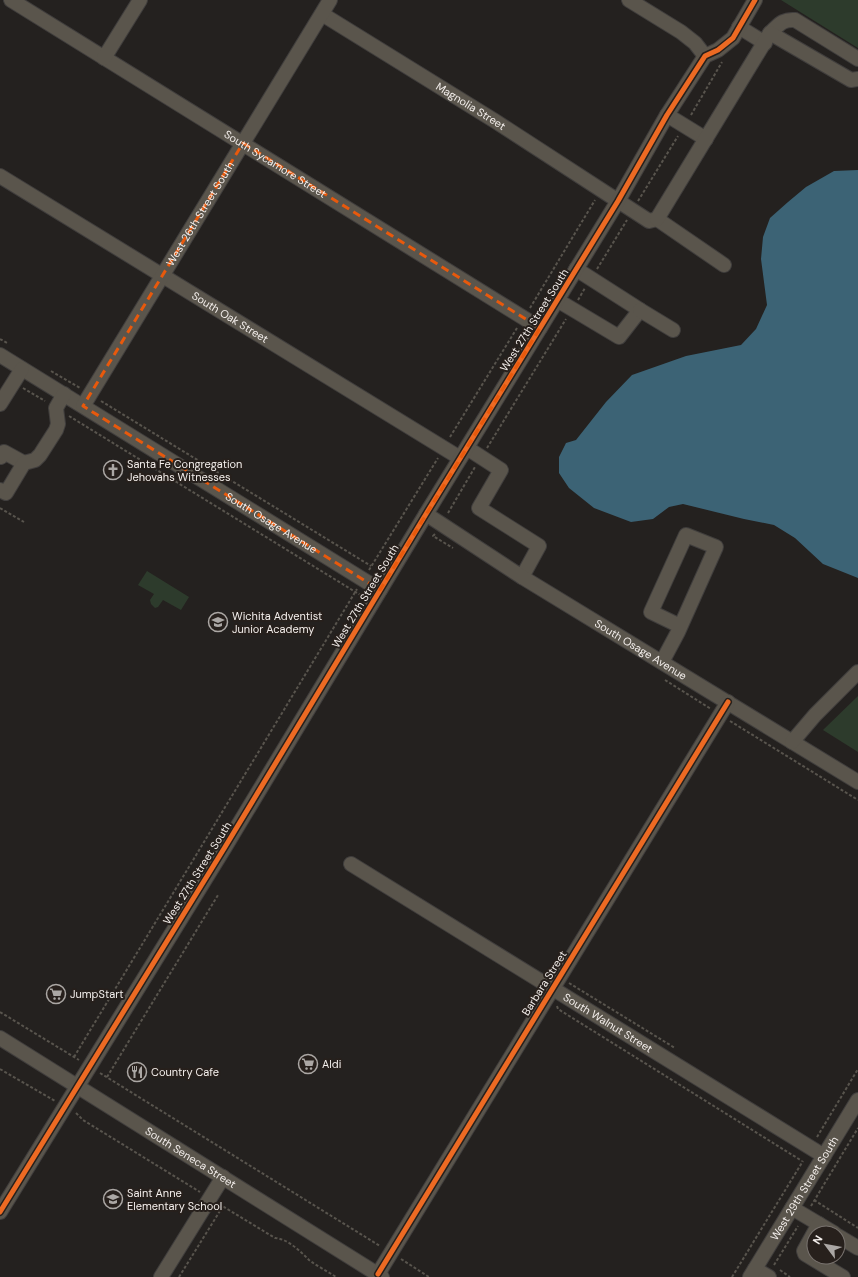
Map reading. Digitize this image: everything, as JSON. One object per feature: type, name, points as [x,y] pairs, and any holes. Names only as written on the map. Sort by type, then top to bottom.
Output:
[{"type":"street","name":"South Sycamore Street","points":[[10,0],[540,328]]},
{"type":"street","points":[[104,58],[140,0]]},
{"type":"street","name":"West 26th Street South","points":[[87,400],[330,0]]},
{"type":"street","points":[[629,0],[681,32],[695,43],[705,56]]},
{"type":"street","name":"West 27th Street South","points":[[0,1212],[229,841],[463,453],[618,201],[667,114],[705,56],[718,50],[733,38],[755,0]]},
{"type":"street","name":"Magnolia Street","points":[[322,14],[495,121],[649,220],[657,219],[724,265]]},
{"type":"street","points":[[657,219],[768,38],[780,23],[788,19],[795,20],[858,59]]},
{"type":"street","points":[[739,27],[768,38],[851,80],[858,79]]},
{"type":"street","points":[[667,114],[706,139]]},
{"type":"street","name":"South Oak Street","points":[[0,176],[444,448],[481,457],[501,470],[479,508],[539,546],[522,577]]},
{"type":"street","points":[[576,269],[673,330]]},
{"type":"street","points":[[557,300],[619,337],[640,310]]},
{"type":"street","name":"South Osage Avenue","points":[[0,355],[64,394],[87,400],[380,590]]},
{"type":"street","points":[[0,404],[22,369]]},
{"type":"street","points":[[0,490],[6,493],[24,463],[35,460],[40,455],[58,424],[56,408],[64,394]]},
{"type":"street","points":[[0,457],[4,452],[24,463]]},
{"type":"street","name":"South Osage Avenue","points":[[426,514],[522,577],[858,782]]},
{"type":"street","points":[[662,662],[680,626],[716,547],[686,535],[651,612],[680,626]]},
{"type":"street","points":[[792,742],[815,715],[858,672]]},
{"type":"street","name":"Barbara Street","points":[[380,1275],[390,1253],[728,702]]},
{"type":"street","name":"South Walnut Street","points":[[351,864],[824,1156]]},
{"type":"street","name":"South Seneca Street","points":[[0,1038],[380,1275]]},
{"type":"street","name":"West 29th Street South","points":[[752,1273],[858,1100]]},
{"type":"street","points":[[161,1277],[223,1177]]},
{"type":"street","points":[[792,1208],[819,1224],[804,1251],[805,1254],[843,1277]]},
{"type":"street","points":[[846,1241],[858,1248]]},
{"type":"street","points":[[752,1273],[770,1273]]},
{"type":"path","points":[[454,548],[433,536],[722,62],[728,59]]},
{"type":"path","points":[[74,1057],[371,566],[596,200]]},
{"type":"path","points":[[0,339],[13,347]]},
{"type":"path","points":[[45,367],[87,400],[371,566]]},
{"type":"path","points":[[14,382],[362,596]]},
{"type":"path","points":[[0,508],[24,522]]},
{"type":"path","points":[[661,678],[858,800]]},
{"type":"path","points":[[107,1077],[218,895]]},
{"type":"path","points":[[0,1012],[429,1277]]},
{"type":"path","points":[[0,1069],[76,1113],[83,1120],[275,1238],[280,1238],[304,1254],[309,1260],[336,1277]]},
{"type":"path","points":[[732,1277],[858,1069]]},
{"type":"path","points":[[790,1277],[770,1273],[858,1128]]},
{"type":"path","points":[[814,1200],[858,1228]]},
{"type":"path","points":[[179,1277],[223,1206]]},
{"type":"highlighted area","points":[[243,143],[540,328],[380,590],[83,406]]},
{"type":"green space","points":[[781,0],[858,0],[858,48]]},
{"type":"green space","points":[[147,571],[189,597],[181,610],[163,600],[158,607],[155,608],[151,604],[150,600],[154,594],[138,585]]},
{"type":"green space","points":[[858,696],[858,752],[823,730]]},
{"type":"water","points":[[858,170],[858,578],[823,564],[795,538],[774,525],[683,504],[669,507],[653,519],[631,522],[594,508],[569,488],[559,473],[559,457],[566,443],[576,440],[606,402],[632,375],[686,356],[741,345],[756,329],[767,305],[761,259],[763,237],[770,218],[806,187],[834,171]]},
{"type":"cycle path","points":[[0,1212],[225,847],[426,514],[618,201],[667,115],[705,56],[718,50],[733,38],[755,0]]},
{"type":"cycle path","points":[[378,1274],[728,702]]},
{"type":"place","name":"Santa Fe Congregation Jehovahs Witnesses","points":[[113,470]]},
{"type":"place","name":"Wichita Adventist Junior Academy","points":[[218,622]]},
{"type":"place","name":"JumpStart","points":[[56,994]]},
{"type":"place","name":"Aldi","points":[[308,1064]]},
{"type":"place","name":"Country Cafe","points":[[137,1072]]},
{"type":"place","name":"Saint Anne Elementary School","points":[[113,1199]]}]
